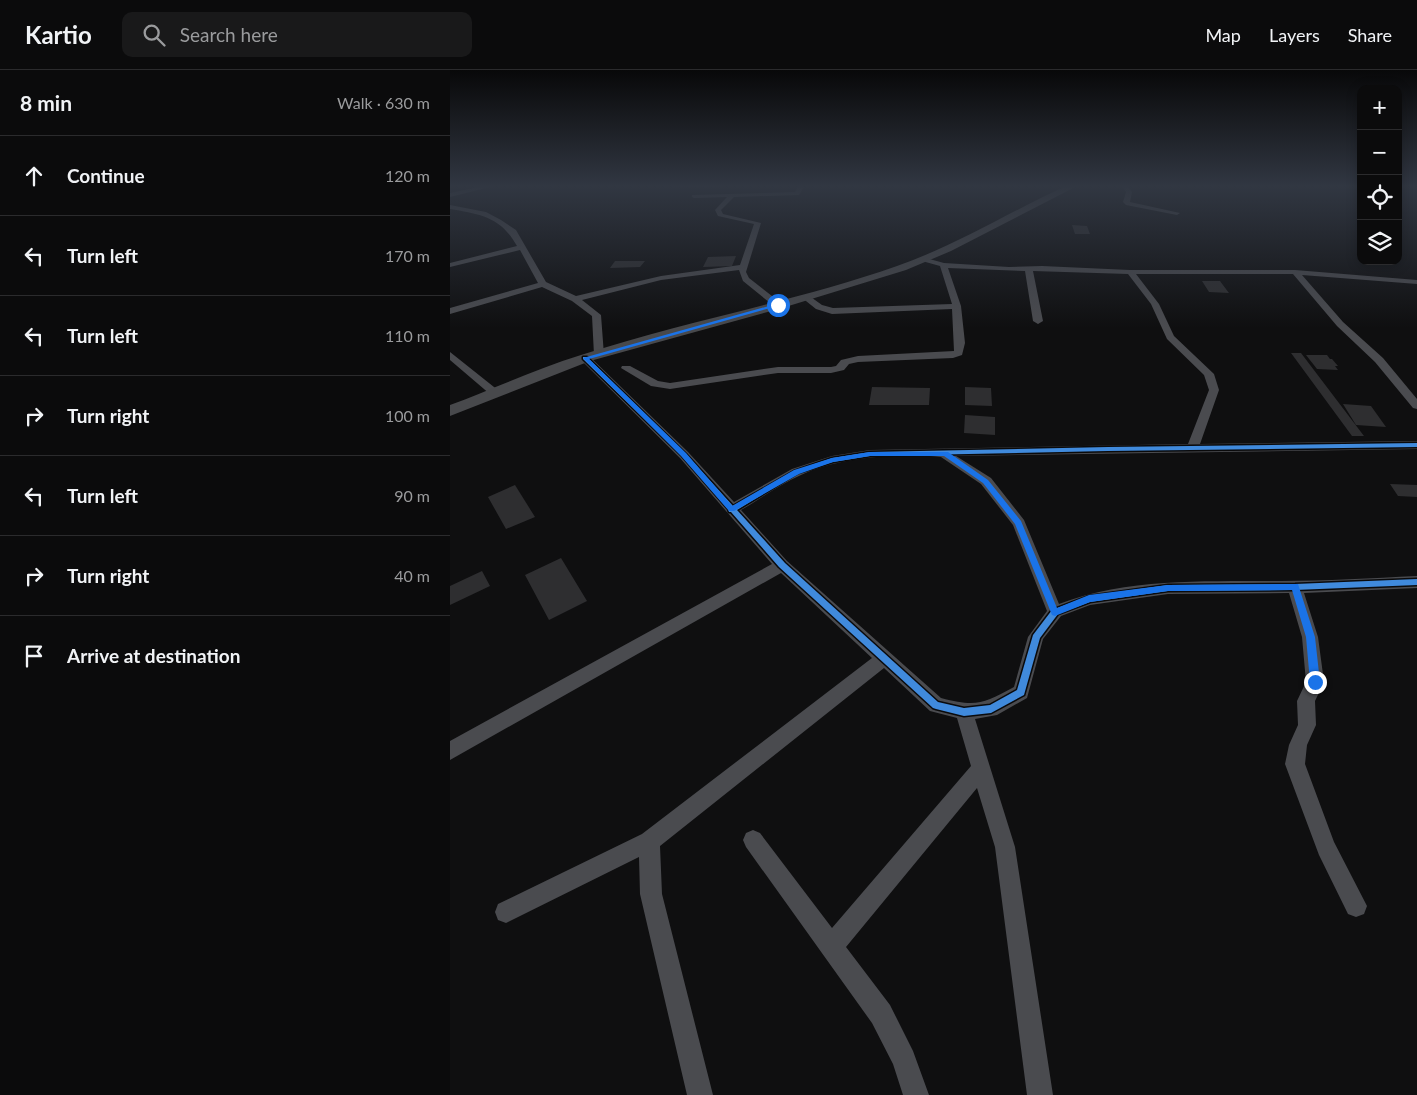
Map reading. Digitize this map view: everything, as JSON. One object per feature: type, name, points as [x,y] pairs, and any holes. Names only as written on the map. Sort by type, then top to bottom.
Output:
[{"type":"street","points":[[514,233],[543,284],[575,299],[596,314],[592,357],[684,455],[731,510],[782,564],[883,659],[936,705],[964,712],[991,709],[1021,692],[1036,637],[1055,612],[1089,599],[1168,588],[1417,582]]},
{"type":"street","points":[[756,233],[742,272],[746,279],[778,305]]},
{"type":"street","points":[[450,411],[495,392],[592,357],[880,275],[924,259],[977,233]]},
{"type":"street","points":[[450,265],[523,247]]},
{"type":"street","points":[[924,259],[943,265],[1130,272],[1295,272],[1417,282]]},
{"type":"street","points":[[626,368],[655,384],[670,386],[778,370],[831,370],[840,368],[845,362],[858,359],[953,355],[959,353],[961,347],[957,329],[957,306],[943,265]]},
{"type":"street","points":[[575,299],[661,278],[743,267]]},
{"type":"street","points":[[1029,269],[1038,320]]},
{"type":"street","points":[[1130,272],[1156,304],[1170,338],[1209,374],[1214,390],[1193,448]]},
{"type":"street","points":[[1295,272],[1340,324],[1379,360],[1417,406]]},
{"type":"street","points":[[450,310],[543,284]]},
{"type":"street","points":[[805,297],[818,307],[832,311],[957,306]]},
{"type":"street","points":[[450,355],[495,392]]},
{"type":"street","points":[[731,510],[796,472],[832,460],[870,454],[1417,445]]},
{"type":"street","points":[[946,454],[986,481],[1019,523],[1055,612]]},
{"type":"street","points":[[450,751],[782,564]]},
{"type":"street","points":[[1295,586],[1310,637],[1315,682],[1306,701],[1307,725],[1298,745],[1295,764],[1326,848],[1356,906]]},
{"type":"street","points":[[506,912],[649,841],[883,659]]},
{"type":"street","points":[[964,712],[1005,846],[1040,1095]]},
{"type":"street","points":[[831,947],[981,768]]},
{"type":"street","points":[[753,840],[881,1014],[904,1060],[916,1095]]},
{"type":"street","points":[[649,841],[651,894],[700,1095]]},
{"type":"building","points":[[1075,233],[1090,234],[1075,234]]},
{"type":"building","points":[[736,256],[732,266],[703,267],[708,257]]},
{"type":"building","points":[[615,261],[645,261],[640,267],[610,268]]},
{"type":"building","points":[[1202,281],[1220,281],[1229,293],[1209,292]]},
{"type":"building","points":[[1291,353],[1301,353],[1364,436],[1352,436]]},
{"type":"building","points":[[1306,355],[1327,355],[1338,366],[1335,366],[1338,370],[1317,369]]},
{"type":"building","points":[[872,387],[930,388],[929,405],[869,405]]},
{"type":"building","points":[[965,387],[991,388],[992,406],[965,405]]},
{"type":"building","points":[[1343,404],[1371,406],[1386,427],[1356,425]]},
{"type":"building","points":[[965,415],[995,417],[995,435],[964,433]]},
{"type":"building","points":[[1390,484],[1417,485],[1417,497],[1398,496]]},
{"type":"building","points":[[515,485],[535,517],[506,529],[488,497]]},
{"type":"building","points":[[561,558],[587,601],[549,620],[525,575]]},
{"type":"building","points":[[482,571],[490,586],[450,605],[450,586]]},
{"type":"cycle path","points":[[585,358],[684,455],[782,565],[936,705],[964,712],[991,709],[1021,692],[1036,637],[1055,612],[1089,599],[1168,588],[1295,587],[1417,582]]},
{"type":"cycle path","points":[[731,510],[796,472],[832,460],[870,454],[1417,445]]},
{"type":"route","points":[[778,305],[586,358],[684,455],[731,510],[796,472],[832,460],[870,454],[946,454],[986,481],[1019,523],[1055,612],[1089,599],[1168,588],[1295,586],[1310,637],[1315,682]]}]
